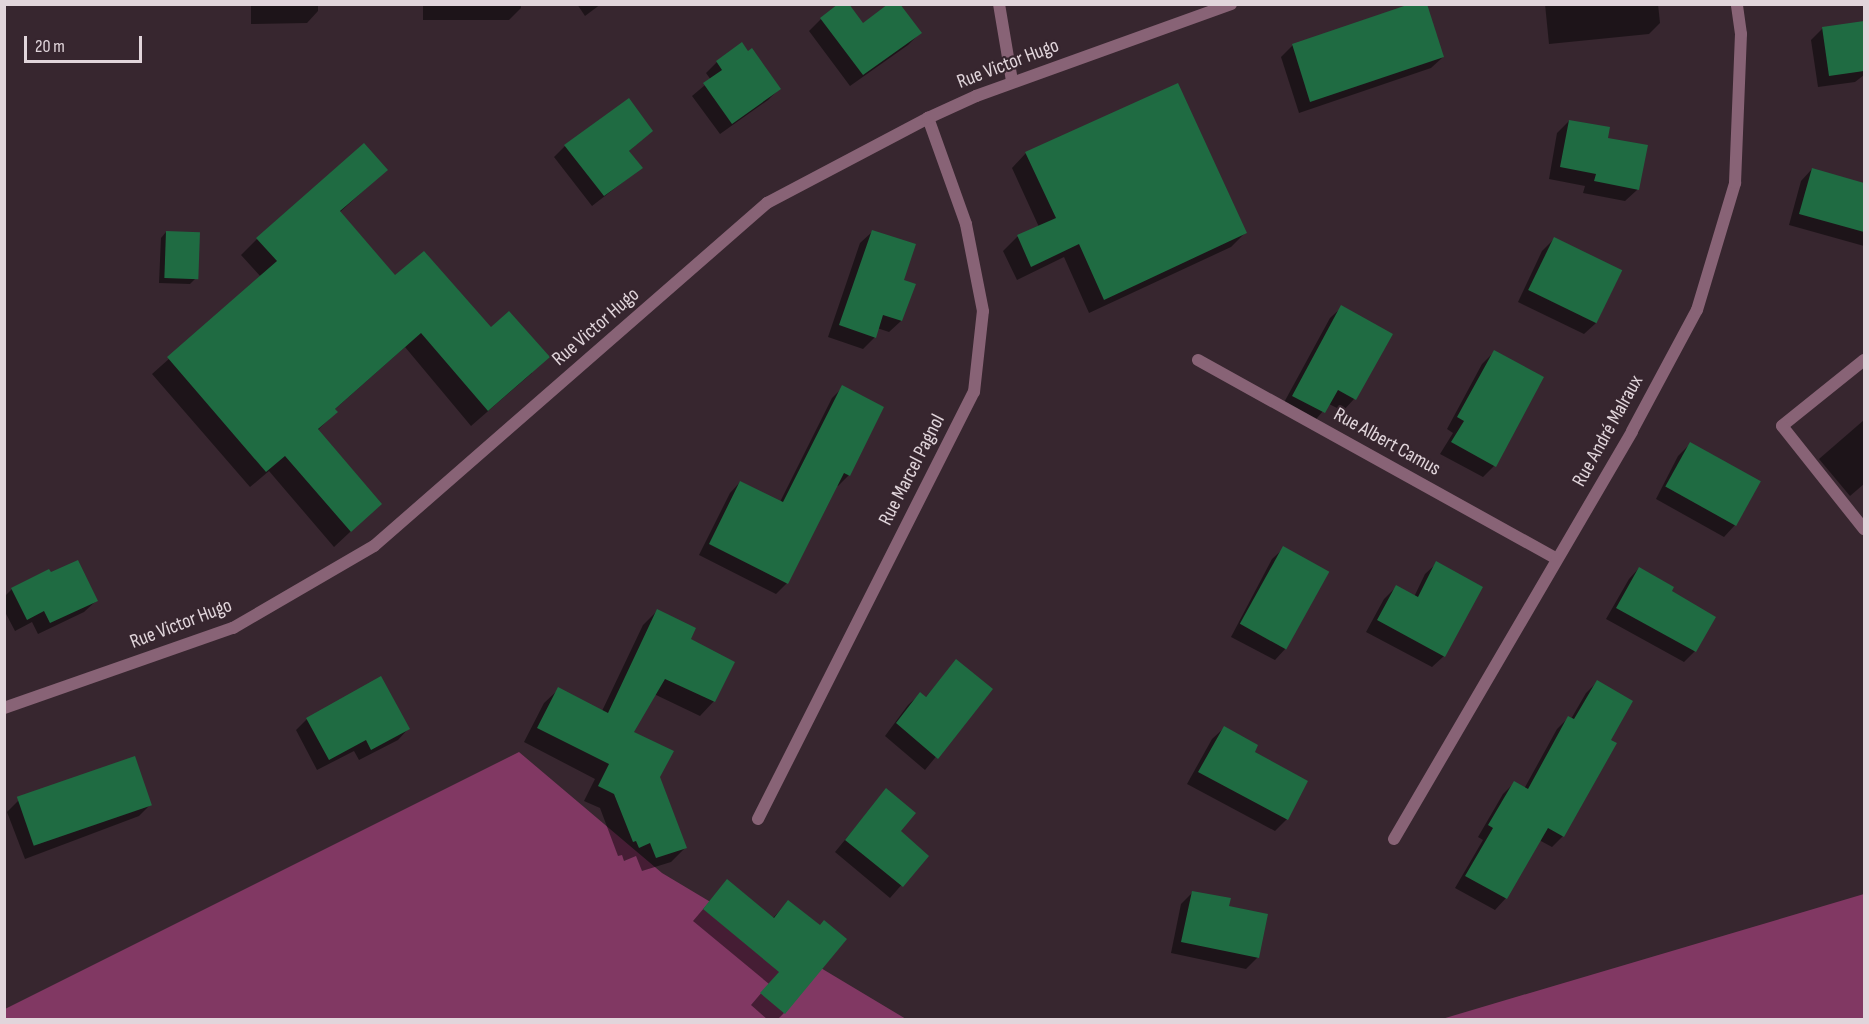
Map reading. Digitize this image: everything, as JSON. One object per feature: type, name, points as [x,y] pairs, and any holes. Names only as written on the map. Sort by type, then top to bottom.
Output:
[{"type":"street","points":[[999,4],[1012,81]]},
{"type":"street","name":"Rue Victor Hugo","points":[[4,708],[232,628],[374,546],[767,203],[928,118],[1012,81],[1231,4]]},
{"type":"street","name":"Rue André Malraux","points":[[1394,839],[1632,431],[1697,310],[1735,183],[1741,34],[1737,4]]},
{"type":"street","name":"Rue Marcel Pagnol","points":[[758,819],[974,392],[983,311],[966,224],[928,118]]},
{"type":"street","name":"Rue Albert Camus","points":[[1198,360],[1557,559]]},
{"type":"street","points":[[1864,360],[1782,426],[1864,529]]},
{"type":"shaded area","points":[[519,752],[662,873],[906,1019],[5,1020],[5,1009]]},
{"type":"shaded area","points":[[1864,894],[1864,1019],[1442,1019]]},
{"type":"building","points":[[838,4],[849,4],[863,23],[888,4],[900,4],[922,33],[863,75],[820,18]]},
{"type":"building","points":[[1410,4],[1427,4],[1444,57],[1310,102],[1292,44]]},
{"type":"building","points":[[1864,21],[1864,71],[1829,76],[1822,27]]},
{"type":"building","points":[[742,42],[748,51],[752,48],[781,89],[732,124],[703,83],[722,70],[716,61]]},
{"type":"building","points":[[1178,83],[1247,233],[1104,300],[1079,244],[1031,267],[1017,235],[1056,218],[1025,152]]},
{"type":"building","points":[[629,98],[653,131],[629,151],[643,168],[604,196],[564,145]]},
{"type":"building","points":[[1569,120],[1610,127],[1608,138],[1648,145],[1639,190],[1594,181],[1596,174],[1560,167]]},
{"type":"building","points":[[364,143],[388,170],[340,211],[395,275],[424,251],[491,327],[509,311],[550,357],[488,411],[421,333],[335,409],[338,412],[318,429],[382,504],[351,532],[285,456],[266,472],[167,357],[277,261],[256,238]]},
{"type":"building","points":[[1812,168],[1864,183],[1864,232],[1799,214]]},
{"type":"building","points":[[872,230],[916,244],[904,280],[916,284],[902,321],[883,315],[876,338],[839,325]]},
{"type":"building","points":[[166,231],[200,232],[198,279],[164,278]]},
{"type":"building","points":[[1554,237],[1622,270],[1596,323],[1528,290]]},
{"type":"building","points":[[1341,305],[1393,334],[1356,400],[1338,390],[1325,413],[1292,396]]},
{"type":"building","points":[[1494,350],[1544,377],[1496,467],[1451,442],[1464,421],[1457,417]]},
{"type":"building","points":[[842,385],[884,407],[850,476],[844,473],[788,584],[709,544],[740,481],[783,502]]},
{"type":"building","points":[[1690,442],[1761,481],[1736,526],[1665,487]]},
{"type":"building","points":[[1283,546],[1329,572],[1286,650],[1240,624]]},
{"type":"building","points":[[78,560],[98,601],[50,623],[44,611],[27,620],[11,588],[49,569],[51,572]]},
{"type":"building","points":[[1436,561],[1483,587],[1445,657],[1377,620],[1396,585],[1418,597]]},
{"type":"building","points":[[1639,567],[1674,587],[1672,591],[1716,617],[1696,652],[1616,608]]},
{"type":"building","points":[[657,609],[696,628],[691,639],[735,662],[715,702],[665,679],[634,732],[674,751],[660,777],[687,848],[656,858],[650,843],[639,848],[636,841],[633,842],[614,794],[598,786],[609,764],[537,728],[558,687],[608,713]]},
{"type":"building","points":[[956,659],[993,689],[938,759],[896,723],[920,692],[926,697]]},
{"type":"building","points":[[381,676],[410,729],[371,750],[366,740],[329,760],[306,718]]},
{"type":"building","points":[[1597,680],[1633,701],[1611,740],[1617,743],[1564,837],[1548,828],[1507,899],[1465,876],[1493,828],[1488,825],[1514,781],[1528,789],[1568,716],[1574,719]]},
{"type":"building","points":[[1224,726],[1258,745],[1255,752],[1308,781],[1288,820],[1198,772]]},
{"type":"building","points":[[135,756],[152,805],[34,846],[17,797]]},
{"type":"building","points":[[886,788],[916,813],[901,831],[929,856],[903,887],[845,840]]},
{"type":"building","points":[[727,879],[774,918],[788,900],[820,925],[824,920],[847,939],[785,1014],[760,993],[779,972],[703,909]]},
{"type":"building","points":[[1192,891],[1231,898],[1229,906],[1268,914],[1259,958],[1181,942]]}]
